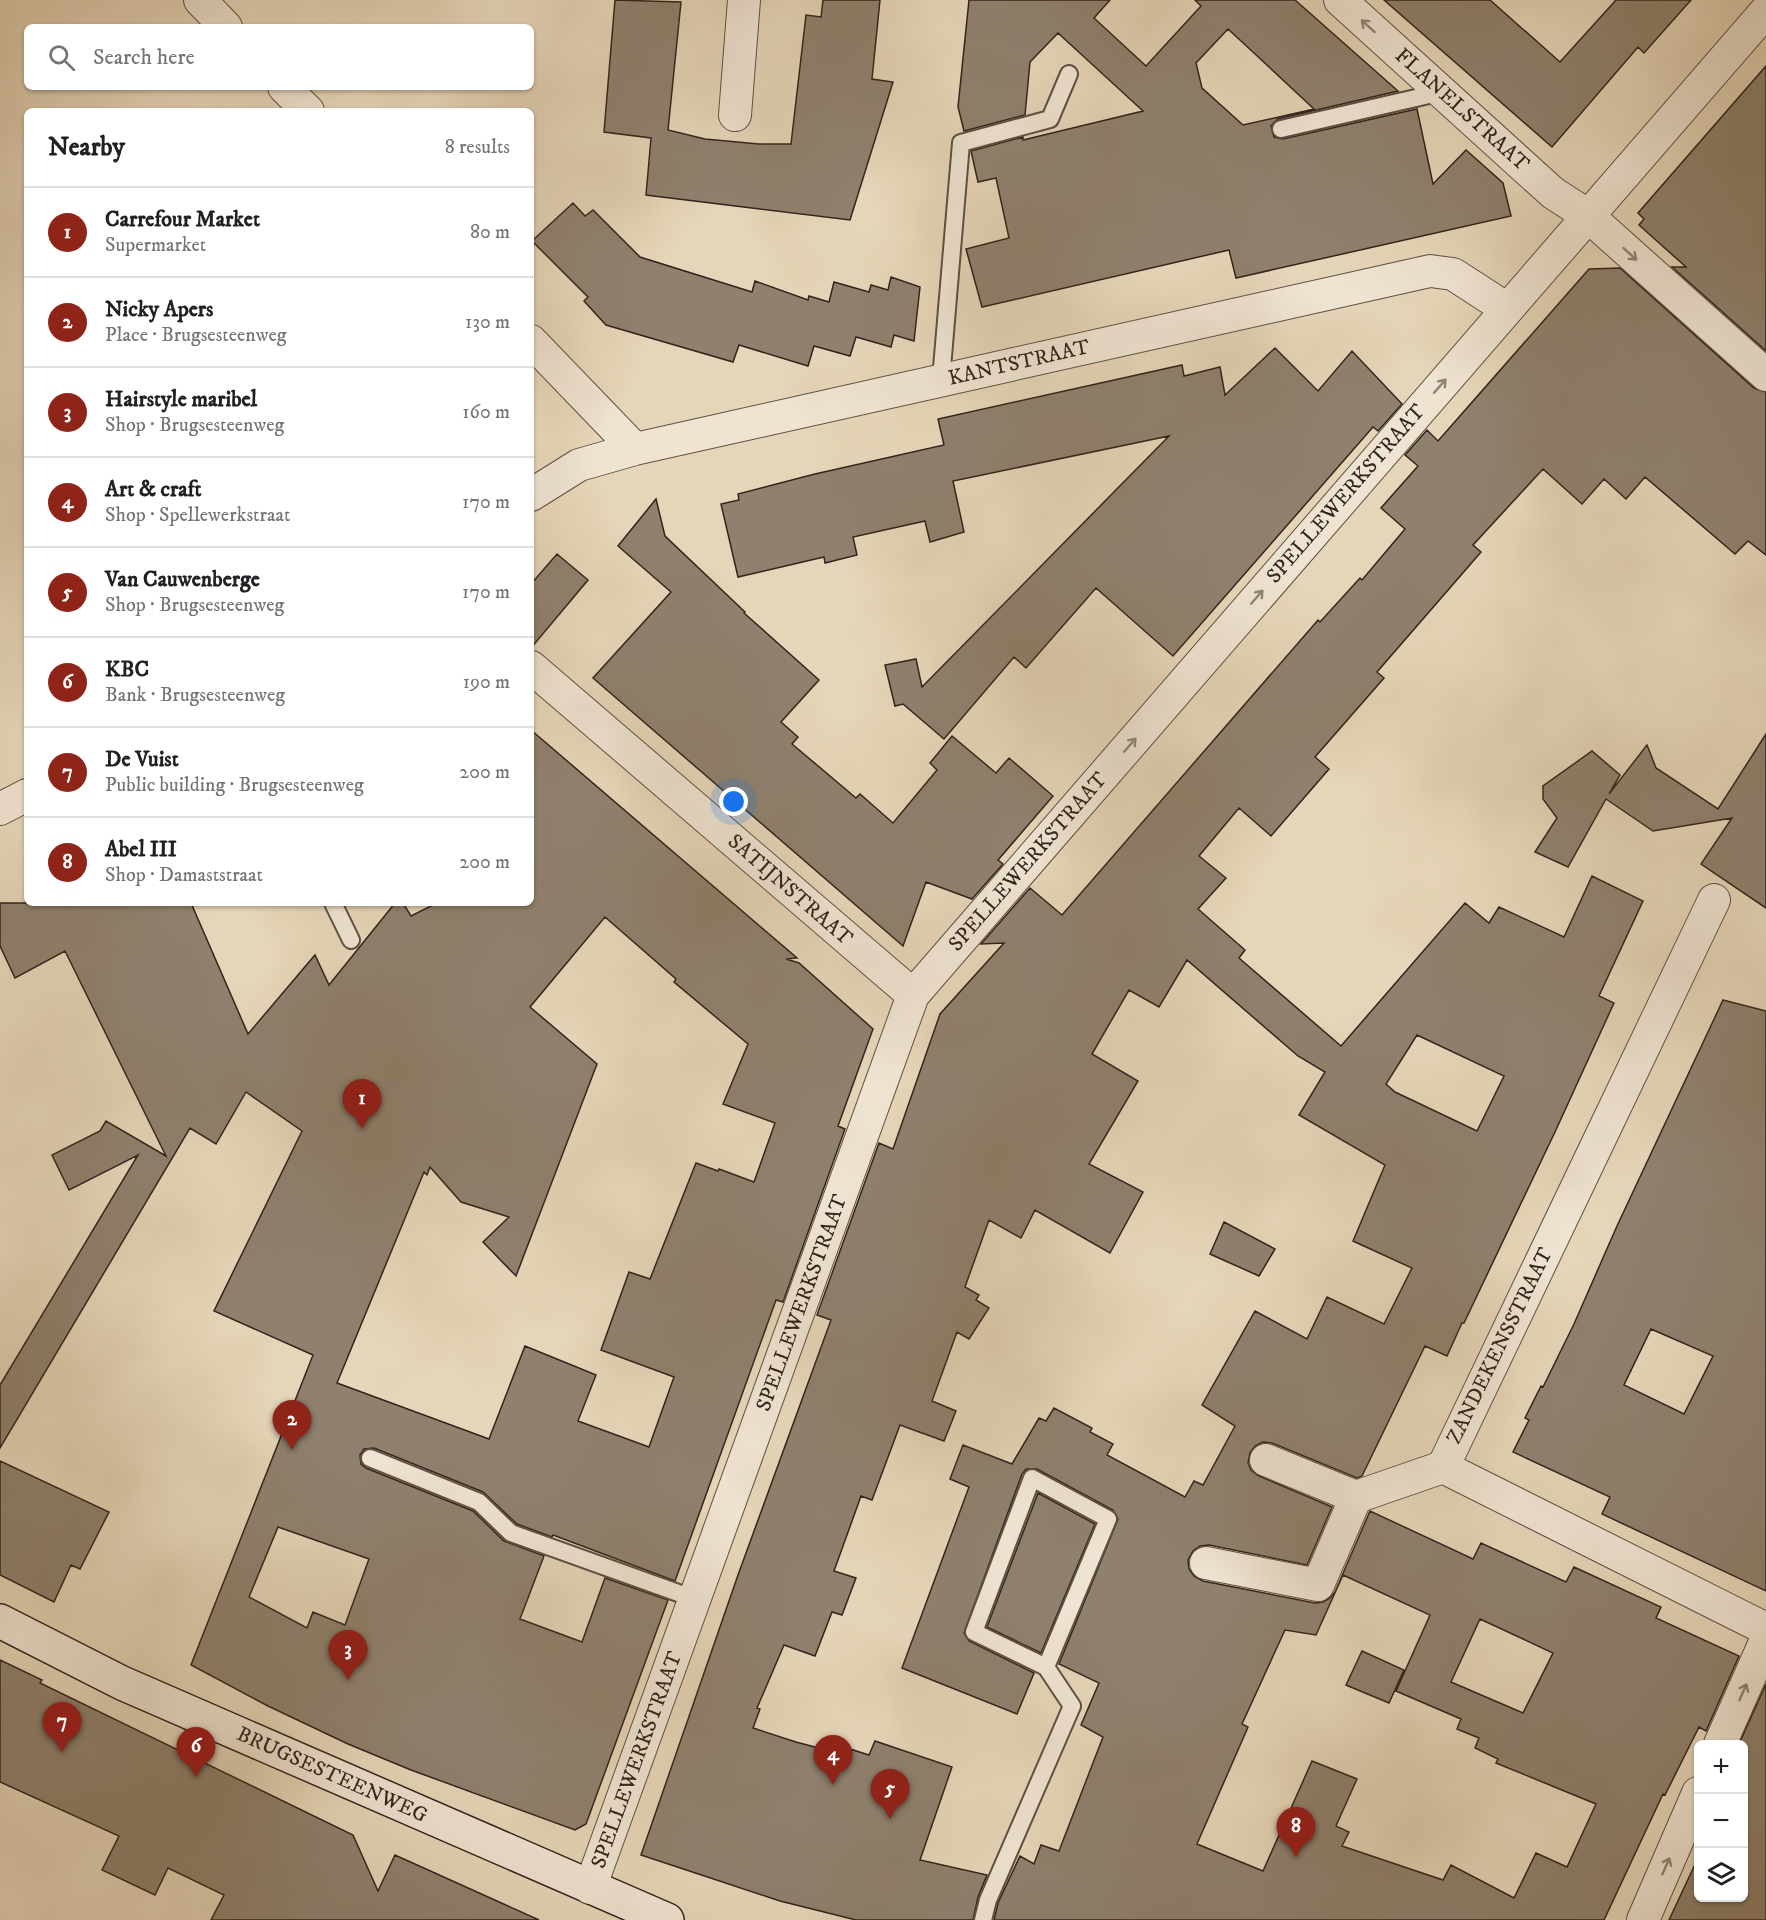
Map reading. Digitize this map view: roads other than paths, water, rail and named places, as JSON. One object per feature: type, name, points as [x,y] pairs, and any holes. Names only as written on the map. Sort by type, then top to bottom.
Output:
[{"type":"street","points":[[200,0],[223,24]]},
{"type":"street","points":[[735,115],[744,0]]},
{"type":"street","name":"FLANELSTRAAT","points":[[1340,0],[1553,193],[1587,215],[1766,375]]},
{"type":"street","name":"SPELLEWERKSTRAAT","points":[[590,1888],[913,995],[1766,11]]},
{"type":"street","points":[[287,90],[305,108]]},
{"type":"street","name":"KANTSTRAAT","points":[[534,493],[579,465],[635,449],[1430,271],[1453,274],[1507,309]]},
{"type":"street","points":[[534,344],[635,449]]},
{"type":"street","name":"SATIJNSTRAAT","points":[[534,670],[913,995]]},
{"type":"street","points":[[0,809],[24,797]]},
{"type":"street","name":"ZANDEKENSSTRAAT","points":[[1714,900],[1443,1467],[1766,1629]]},
{"type":"street","points":[[1266,1460],[1356,1497],[1443,1467]]},
{"type":"street","points":[[1206,1563],[1318,1585],[1356,1497]]},
{"type":"street","name":"BRUGSESTEENWEG","points":[[0,1621],[122,1683],[667,1920]]},
{"type":"street","points":[[1722,1740],[1766,1640]]},
{"type":"street","points":[[1643,1920],[1698,1794]]},
{"type":"lane","points":[[941,380],[961,143],[1050,119],[1069,74]]},
{"type":"lane","points":[[1281,129],[1442,92]]},
{"type":"lane","points":[[334,906],[351,940]]},
{"type":"lane","points":[[370,1458],[480,1503],[511,1533],[695,1599]]},
{"type":"lane","points":[[983,1920],[988,1900],[1072,1706],[1046,1667],[974,1632],[1032,1478],[1108,1519],[1046,1667]]},
{"type":"place","name":"Carrefour Market","points":[[362,1129]]},
{"type":"place","name":"Nicky Apers","points":[[292,1450]]},
{"type":"place","name":"Hairstyle maribel","points":[[348,1680]]},
{"type":"place","name":"De Vuist","points":[[62,1752]]},
{"type":"place","name":"KBC","points":[[196,1777]]},
{"type":"place","name":"Art & craft","points":[[833,1785]]},
{"type":"place","name":"Van Cauwenberge","points":[[890,1819]]},
{"type":"place","name":"Abel III","points":[[1296,1857]]}]
